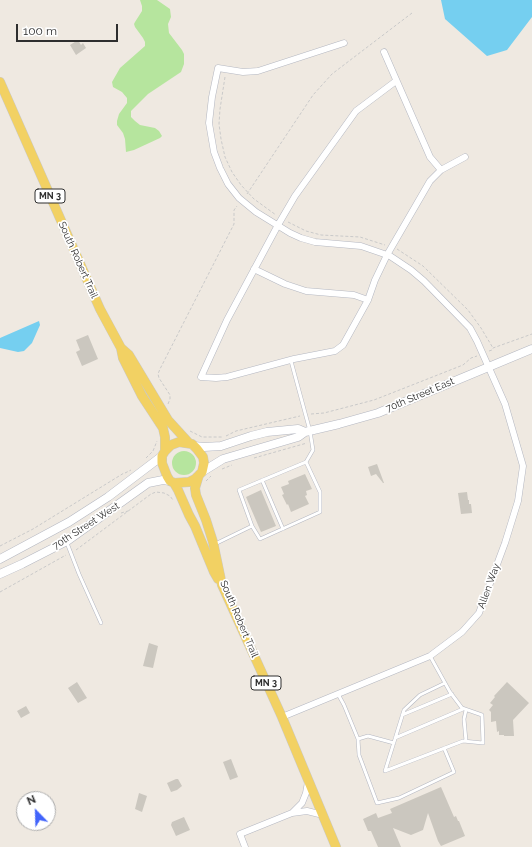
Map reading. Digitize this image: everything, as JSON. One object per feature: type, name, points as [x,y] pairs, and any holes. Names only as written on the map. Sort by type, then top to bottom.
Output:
[{"type":"main road","name":"South Robert Trail","points":[[0,82],[100,310],[121,348],[123,358],[133,379],[163,428],[165,437],[164,453]]},
{"type":"main road","name":"South Robert Trail","points":[[121,348],[129,355],[168,420],[192,444]]},
{"type":"main road","name":"70th Street East","points":[[201,473],[222,459],[298,437],[308,431],[378,413],[532,349]]},
{"type":"main road","name":"70th Street East","points":[[192,444],[204,447],[221,446],[267,432],[298,429],[308,431]]},
{"type":"main road","points":[[172,482],[189,482],[195,480],[201,473],[204,463],[203,457],[192,444],[179,442],[174,444],[164,453],[163,468],[172,482],[181,496],[214,572],[222,585]]},
{"type":"main road","name":"70th Street West","points":[[0,559],[69,522],[119,489],[164,453]]},
{"type":"main road","name":"South Robert Trail","points":[[201,473],[195,488],[196,495],[214,544],[222,585],[282,718],[336,847]]},
{"type":"main road","name":"70th Street West","points":[[0,574],[67,541],[148,483],[163,480],[172,482]]},
{"type":"street","points":[[226,69],[243,72],[258,70],[344,43]]},
{"type":"street","points":[[384,52],[430,157],[441,170]]},
{"type":"street","name":"Allen Way","points":[[226,69],[218,68],[212,97],[209,123],[214,152],[228,184],[242,200],[256,212],[290,233],[315,242],[361,246],[387,255],[411,270],[424,281],[470,328],[505,404],[523,466],[518,501],[505,543],[479,614],[462,632],[430,656],[282,718]]},
{"type":"street","points":[[396,81],[356,111],[295,196],[254,268],[227,320],[201,377],[227,377],[291,360],[335,351],[343,345],[368,300],[375,280],[387,255],[430,182],[441,170],[465,157]]},
{"type":"street","points":[[254,268],[285,284],[306,291],[354,295],[368,300]]},
{"type":"street","points":[[292,813],[302,804],[308,781]]},
{"type":"street","points":[[245,847],[240,834],[292,813],[307,811],[323,815]]},
{"type":"lane","points":[[291,360],[313,450],[306,462],[239,490],[252,526],[260,539],[320,512],[320,492],[306,462]]},
{"type":"lane","points":[[262,480],[283,529]]},
{"type":"lane","points":[[268,509],[274,507]]},
{"type":"lane","points":[[249,517],[254,515]]},
{"type":"lane","points":[[204,548],[252,526]]},
{"type":"lane","points":[[67,541],[79,574],[101,623]]},
{"type":"lane","points":[[430,656],[452,694],[465,709],[482,715],[483,743],[463,741],[385,771],[404,710],[420,695],[445,683]]},
{"type":"lane","points":[[338,694],[358,739],[359,755],[377,803],[399,798],[454,772],[444,748]]},
{"type":"lane","points":[[402,715],[452,694]]},
{"type":"lane","points":[[395,738],[465,709]]},
{"type":"lane","points":[[465,709],[464,719],[466,741]]},
{"type":"lane","points":[[358,739],[368,736],[394,743]]},
{"type":"path","points":[[167,406],[170,395],[158,374],[234,224],[234,210],[248,193],[314,95],[332,74],[412,13]]},
{"type":"path","points":[[226,69],[220,108],[220,139],[232,172],[241,186],[254,199],[282,218],[306,231],[320,235],[360,237],[392,247],[423,266],[468,310],[493,348]]},
{"type":"path","points":[[186,429],[202,437],[224,437],[236,431],[305,414],[324,413],[374,400],[463,365],[470,358],[483,354],[492,350],[493,348],[532,334]]},
{"type":"path","points":[[145,459],[155,446],[157,437]]},
{"type":"path","points":[[249,460],[311,442]]},
{"type":"path","points":[[219,470],[234,464]]},
{"type":"path","points":[[0,546],[33,529],[124,473]]},
{"type":"path","points":[[204,484],[215,473]]},
{"type":"path","points":[[128,511],[156,492],[164,493],[170,496],[176,504]]},
{"type":"green space","points":[[140,0],[157,0],[170,9],[171,17],[168,24],[169,33],[184,54],[184,64],[181,72],[148,94],[131,111],[131,117],[135,121],[140,125],[155,128],[162,136],[134,150],[126,152],[125,139],[123,133],[117,125],[117,121],[119,114],[127,103],[127,98],[122,92],[113,87],[112,82],[120,68],[145,46],[143,38],[134,24],[142,11]]},
{"type":"green space","points":[[179,451],[189,451],[196,458],[196,468],[189,475],[179,475],[172,468],[172,458]]},
{"type":"water","points":[[441,0],[532,0],[532,17],[507,50],[487,56],[445,19]]},
{"type":"water","points":[[39,321],[40,325],[32,343],[24,351],[18,352],[0,348],[0,338]]},
{"type":"building","points":[[78,40],[81,45],[83,43],[86,48],[76,55],[70,45]]},
{"type":"building","points":[[88,335],[98,359],[82,366],[76,352],[80,350],[76,340]]},
{"type":"building","points":[[377,464],[384,483],[376,474],[371,476],[368,467]]},
{"type":"building","points":[[305,474],[312,489],[306,491],[307,495],[305,496],[309,504],[291,512],[282,495],[284,494],[281,487],[289,484],[288,481]]},
{"type":"building","points":[[261,490],[276,526],[261,532],[246,497]]},
{"type":"building","points":[[467,492],[472,513],[461,514],[458,493]]},
{"type":"building","points":[[149,643],[158,646],[153,668],[143,666]]},
{"type":"building","points":[[77,682],[87,698],[78,703],[68,688]]},
{"type":"building","points":[[507,682],[529,703],[513,720],[514,736],[499,735],[499,731],[497,732],[496,721],[491,722],[491,712],[489,710],[493,705],[490,703],[495,697],[494,696]]},
{"type":"building","points":[[26,706],[30,713],[21,718],[17,711]]},
{"type":"building","points":[[231,759],[238,777],[230,780],[223,762]]},
{"type":"building","points":[[178,779],[182,786],[171,792],[167,783]]},
{"type":"building","points":[[441,787],[454,817],[456,816],[459,821],[465,836],[441,846],[428,813],[423,830],[411,835],[393,828],[401,847],[378,847],[371,831],[368,831],[363,819],[376,813],[378,818],[392,813],[390,809]]},
{"type":"building","points":[[139,793],[147,796],[142,812],[135,809]]},
{"type":"building","points":[[184,817],[190,830],[176,836],[171,825],[172,822]]}]
